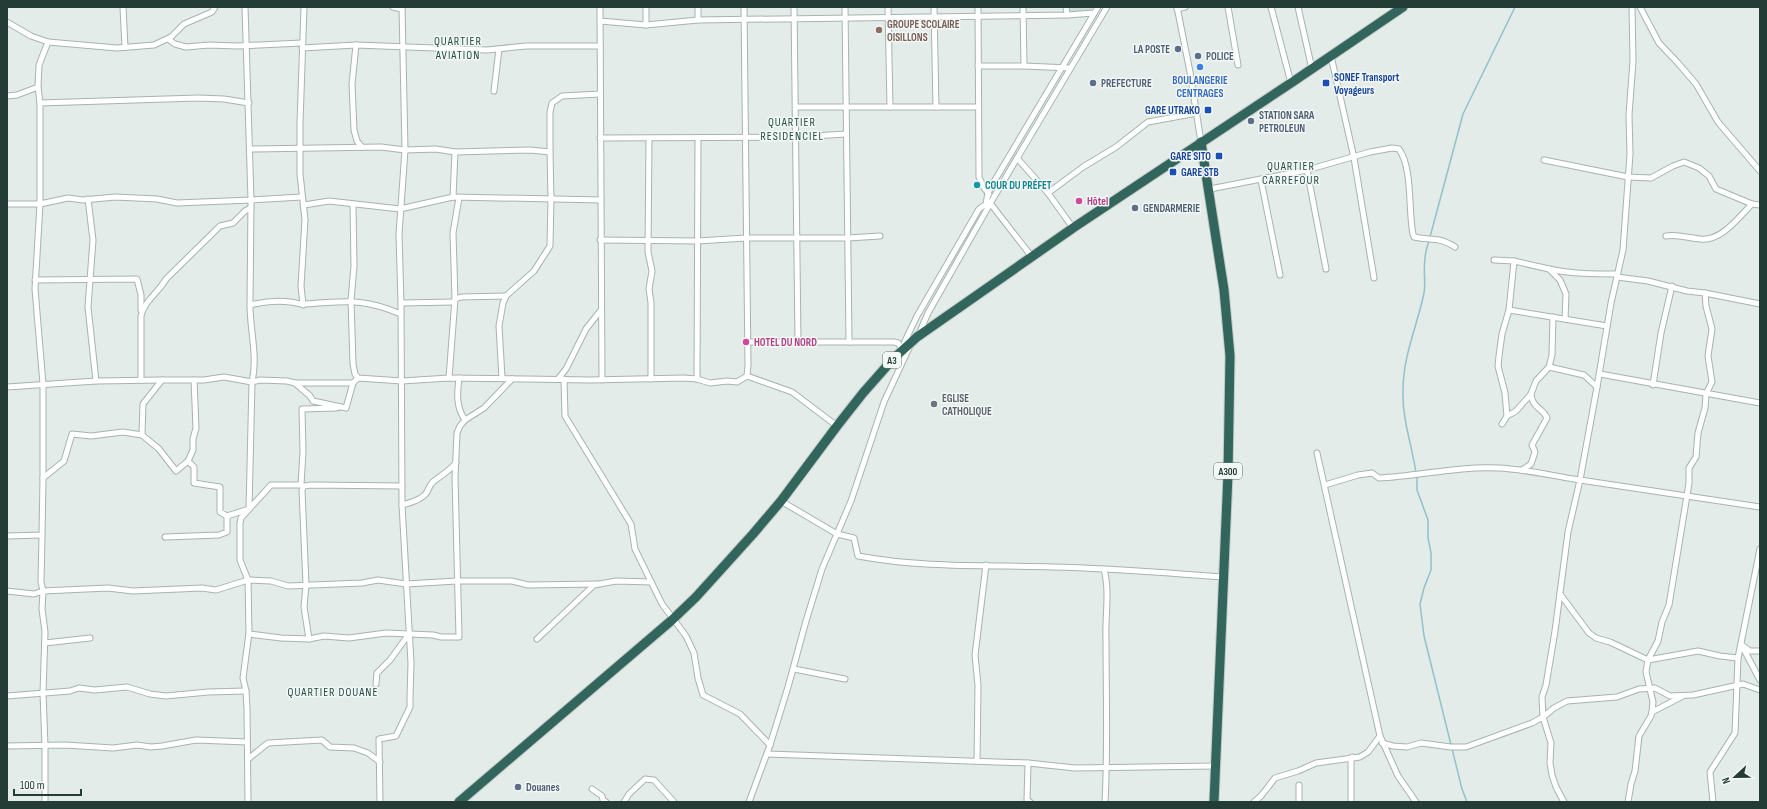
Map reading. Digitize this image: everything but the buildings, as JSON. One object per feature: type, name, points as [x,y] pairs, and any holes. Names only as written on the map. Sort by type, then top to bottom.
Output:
[{"type":"highway","name":"A3","points":[[459,802],[672,620],[696,597],[781,501],[837,426],[880,373],[915,339],[1074,228],[1403,7]]},
{"type":"highway","name":"A300","points":[[1201,142],[1210,189],[1224,290],[1230,356],[1228,474],[1214,802]]},
{"type":"street","points":[[123,7],[125,47]]},
{"type":"street","points":[[7,22],[31,36],[48,42],[125,47],[154,45],[168,39],[184,24],[212,12],[215,7]]},
{"type":"street","points":[[245,7],[251,200],[250,305],[255,354],[252,382],[248,509]]},
{"type":"street","points":[[303,304],[301,286],[304,260],[302,250],[305,220],[302,197],[301,149],[304,7]]},
{"type":"street","points":[[380,802],[379,740],[396,736],[410,707],[411,663],[408,634],[402,505],[402,303],[399,234],[405,150],[402,8],[393,7]]},
{"type":"street","points":[[600,7],[600,310],[602,380]]},
{"type":"street","points":[[646,7],[646,24]]},
{"type":"street","points":[[698,7],[698,20]]},
{"type":"street","points":[[744,7],[747,376]]},
{"type":"street","points":[[794,7],[798,341]]},
{"type":"street","points":[[845,7],[849,342]]},
{"type":"street","points":[[888,7],[890,107]]},
{"type":"street","points":[[934,7],[936,107]]},
{"type":"street","points":[[978,7],[980,177],[984,188],[994,197]]},
{"type":"street","points":[[1023,7],[1024,66]]},
{"type":"street","points":[[1066,7],[1067,15]]},
{"type":"street","points":[[903,350],[905,340],[917,316],[979,209],[986,204],[988,193],[1061,67],[1098,7]]},
{"type":"street","points":[[748,802],[770,745],[794,669],[818,581],[851,501],[884,402],[928,313],[990,203],[1107,7]]},
{"type":"street","points":[[1185,7],[1177,8],[1201,142]]},
{"type":"street","points":[[1228,7],[1238,65]]},
{"type":"street","points":[[1271,7],[1292,83]]},
{"type":"street","points":[[1298,7],[1312,69]]},
{"type":"street","points":[[1564,802],[1556,787],[1552,775],[1550,764],[1551,743],[1543,717],[1542,697],[1546,684],[1568,532],[1580,480],[1600,374],[1607,326],[1623,250],[1630,154],[1629,115],[1633,61],[1632,7]]},
{"type":"street","points":[[1640,7],[1659,43],[1678,62],[1696,84],[1718,122],[1760,171]]},
{"type":"street","points":[[600,21],[646,24],[698,20],[978,17],[1094,13]]},
{"type":"street","points":[[168,39],[175,44],[186,47],[209,45],[356,45],[447,49],[499,49],[526,46],[600,46]]},
{"type":"street","points":[[44,802],[45,746],[43,693],[45,643],[43,591],[41,582],[43,384],[35,280],[40,204],[39,65],[48,42]]},
{"type":"street","points":[[356,45],[352,84],[354,130],[357,141],[362,147]]},
{"type":"street","points":[[494,91],[499,49]]},
{"type":"street","points":[[1331,56],[1354,158],[1374,278]]},
{"type":"street","points":[[978,66],[1070,68]]},
{"type":"street","points":[[7,96],[18,95],[38,86]]},
{"type":"street","points":[[502,378],[499,320],[506,296],[534,271],[550,246],[550,112],[552,103],[562,96],[600,94]]},
{"type":"street","points":[[40,102],[198,98],[224,99],[249,103]]},
{"type":"street","points":[[796,107],[978,107]]},
{"type":"street","points":[[1048,193],[1083,167],[1116,147],[1148,122],[1197,113]]},
{"type":"street","points":[[600,138],[698,138],[846,134]]},
{"type":"street","points":[[649,138],[648,252],[652,271],[649,289],[651,303],[651,379]]},
{"type":"street","points":[[697,379],[698,138]]},
{"type":"street","points":[[250,149],[381,147],[405,150],[436,149],[455,152],[530,150],[550,152]]},
{"type":"street","points":[[1210,189],[1307,170],[1392,148],[1399,149],[1403,155],[1408,183],[1414,237],[1439,238],[1455,247]]},
{"type":"street","points":[[453,197],[455,152]]},
{"type":"street","points":[[1017,158],[1048,193],[1074,228]]},
{"type":"street","points":[[1544,160],[1628,177],[1651,178],[1684,162],[1699,168],[1709,176],[1716,189],[1752,204],[1760,205]]},
{"type":"street","points":[[1307,170],[1326,269]]},
{"type":"street","points":[[1261,180],[1280,274]]},
{"type":"street","points":[[7,204],[40,204],[68,198],[157,199],[177,203],[302,197]]},
{"type":"street","points":[[304,205],[329,201],[353,205],[363,204],[380,208],[400,209],[453,197],[601,200]]},
{"type":"street","points":[[449,378],[454,300],[453,233],[459,198]]},
{"type":"street","points":[[88,199],[94,240],[88,307],[96,381]]},
{"type":"street","points":[[990,203],[1032,257]]},
{"type":"street","points":[[1666,236],[1674,235],[1702,240],[1719,235],[1752,204]]},
{"type":"street","points":[[353,205],[354,266],[351,300],[353,364],[355,374],[358,378]]},
{"type":"street","points":[[141,316],[143,307],[166,279],[220,226],[233,223],[245,211],[251,208]]},
{"type":"street","points":[[600,240],[697,241],[746,238],[848,238],[880,236]]},
{"type":"street","points":[[1494,260],[1514,262],[1573,274],[1586,272],[1617,275],[1672,286],[1687,291],[1760,304]]},
{"type":"street","points":[[1507,416],[1505,393],[1498,366],[1502,334],[1509,310],[1514,262]]},
{"type":"street","points":[[1549,269],[1560,280],[1566,294],[1565,319]]},
{"type":"street","points":[[35,280],[90,281],[137,279],[141,295],[141,380]]},
{"type":"street","points":[[1653,385],[1661,333],[1672,286]]},
{"type":"street","points":[[1628,802],[1635,771],[1639,736],[1652,712],[1653,702],[1646,672],[1648,660],[1658,641],[1662,622],[1669,605],[1674,582],[1689,483],[1689,468],[1696,457],[1698,433],[1705,408],[1706,394],[1712,382],[1708,356],[1712,329],[1704,293]]},
{"type":"street","points":[[402,303],[454,300],[461,296],[506,296]]},
{"type":"street","points":[[250,305],[289,301],[303,304],[351,300],[370,303],[401,314]]},
{"type":"street","points":[[558,379],[566,369],[586,329],[600,310]]},
{"type":"street","points":[[1509,310],[1607,326]]},
{"type":"street","points":[[1502,424],[1507,416],[1516,411],[1531,394],[1536,381],[1549,368],[1552,355],[1553,317]]},
{"type":"street","points":[[747,342],[894,342],[898,343],[903,350]]},
{"type":"street","points":[[1549,368],[1584,375],[1597,387]]},
{"type":"street","points":[[1600,374],[1653,385],[1760,403]]},
{"type":"street","points":[[346,408],[353,383],[358,378],[402,381],[449,378],[564,380],[697,379],[710,383],[727,381],[737,382],[747,376]]},
{"type":"street","points":[[747,376],[792,392],[837,426]]},
{"type":"street","points":[[7,387],[96,381],[194,380],[224,378],[252,382],[260,380],[353,383]]},
{"type":"street","points":[[459,378],[457,402],[461,414],[465,420]]},
{"type":"street","points":[[249,634],[281,638],[309,639],[324,636],[349,638],[386,633],[434,635],[441,637],[459,636],[457,581],[457,433],[465,420],[484,408],[512,379]]},
{"type":"street","points":[[142,435],[143,404],[162,380]]},
{"type":"street","points":[[43,478],[64,461],[72,434],[91,436],[123,432],[142,435],[159,449],[176,471],[188,461],[193,450],[193,439],[196,428],[194,380]]},
{"type":"street","points":[[564,380],[565,416],[631,524],[636,549],[662,604],[672,620],[686,636],[694,653],[698,678],[703,695],[740,714],[770,745]]},
{"type":"street","points":[[295,382],[310,396],[313,401],[346,408]]},
{"type":"street","points":[[1522,470],[1531,464],[1534,452],[1532,445],[1547,418],[1546,415],[1537,408],[1531,400],[1531,394]]},
{"type":"street","points":[[248,802],[246,691],[243,678],[249,634],[248,580],[240,560],[241,518],[271,485],[301,485],[304,452],[302,409],[346,408]]},
{"type":"street","points":[[1317,453],[1380,736],[1398,776],[1416,802]]},
{"type":"street","points":[[188,461],[194,467],[194,483],[220,487],[220,512],[227,516],[248,509]]},
{"type":"street","points":[[402,505],[410,504],[422,497],[433,481],[447,473],[456,463]]},
{"type":"street","points":[[1324,486],[1358,475],[1372,473],[1380,478],[1469,469],[1497,468],[1522,470],[1686,497],[1760,507]]},
{"type":"street","points":[[309,639],[304,607],[306,585],[302,490],[304,486],[402,486]]},
{"type":"street","points":[[781,501],[837,534],[854,538],[858,556],[885,561],[928,564],[1104,569],[1223,577]]},
{"type":"street","points":[[164,537],[219,535],[227,532],[227,516]]},
{"type":"street","points":[[7,536],[42,535]]},
{"type":"street","points":[[1713,802],[1710,772],[1735,733],[1738,658],[1760,549]]},
{"type":"street","points":[[977,761],[978,685],[975,655],[986,566]]},
{"type":"street","points":[[1104,569],[1107,583],[1105,632],[1107,768],[1105,802]]},
{"type":"street","points":[[7,591],[34,594],[43,591],[108,588],[134,591],[202,588],[216,590],[248,580],[271,581],[288,586],[362,583],[378,580],[406,584],[457,581],[512,581],[528,585],[598,584],[616,581],[652,582]]},
{"type":"street","points":[[537,639],[591,588],[598,584]]},
{"type":"street","points":[[1560,594],[1593,635],[1648,660],[1698,651],[1738,658]]},
{"type":"street","points":[[376,684],[377,673],[390,660],[408,634]]},
{"type":"street","points":[[45,643],[90,638]]},
{"type":"street","points":[[1741,644],[1750,651],[1760,650]]},
{"type":"street","points":[[1741,644],[1760,680]]},
{"type":"street","points":[[794,669],[845,679]]},
{"type":"street","points":[[1382,743],[1406,747],[1421,743],[1451,747],[1466,747],[1504,734],[1543,717],[1554,708],[1567,701],[1617,697],[1638,689],[1655,688],[1670,696],[1684,696],[1743,684],[1760,690]]},
{"type":"street","points":[[7,696],[70,691],[79,688],[95,690],[127,688],[150,694],[166,696],[208,692],[246,691]]},
{"type":"street","points":[[1652,712],[1684,696]]},
{"type":"street","points":[[1254,802],[1261,796],[1272,780],[1278,776],[1298,771],[1316,763],[1360,757],[1368,752],[1380,736]]},
{"type":"street","points":[[7,746],[65,745],[123,748],[137,745],[151,747],[162,746],[196,740],[247,742]]},
{"type":"street","points":[[248,759],[268,743],[322,740],[330,747],[354,748],[368,752],[380,762]]},
{"type":"street","points":[[766,754],[1028,763],[1076,768],[1215,766]]},
{"type":"street","points":[[1351,802],[1352,757]]},
{"type":"street","points":[[1028,763],[1028,800],[1030,802]]},
{"type":"street","points":[[624,802],[629,794],[645,779],[654,780],[674,802]]},
{"type":"street","points":[[1299,785],[1299,802]]},
{"type":"street","points":[[592,789],[602,796],[603,800],[606,802]]},
{"type":"shaded area","points":[[1070,7],[1093,7],[1091,10],[1070,12]]},
{"type":"waterway","points":[[1430,237],[1463,114],[1515,7]]},
{"type":"waterway","points":[[1416,473],[1404,412],[1403,391],[1405,365],[1424,293],[1424,263],[1429,241]]},
{"type":"waterway","points":[[1417,476],[1417,490],[1428,520],[1428,538],[1431,553],[1431,570],[1420,604],[1424,636],[1462,789],[1467,802]]},
{"type":"place","name":"GROUPE SCOLAIRE OISILLONS","points":[[879,30]]},
{"type":"place","name":"LA POSTE","points":[[1178,49]]},
{"type":"place","name":"POLICE","points":[[1198,56]]},
{"type":"place","name":"BOULANGERIE CENTRAGES","points":[[1200,67]]},
{"type":"place","name":"PREFECTURE","points":[[1093,83]]},
{"type":"place","name":"SONEF Transport Voyageurs","points":[[1326,83]]},
{"type":"place","name":"GARE UTRAKO","points":[[1208,110]]},
{"type":"place","name":"STATION SARA PETROLEUN","points":[[1251,121]]},
{"type":"place","name":"GARE SITO","points":[[1219,156]]},
{"type":"place","name":"GARE STB","points":[[1173,172]]},
{"type":"place","name":"COUR DU PRÉFET","points":[[977,185]]},
{"type":"place","name":"Hôtel","points":[[1079,201]]},
{"type":"place","name":"GENDARMERIE","points":[[1135,208]]},
{"type":"place","name":"HOTEL DU NORD","points":[[746,342]]},
{"type":"place","name":"EGLISE CATHOLIQUE","points":[[934,404]]},
{"type":"place","name":"Douanes","points":[[518,787]]},
{"type":"district","name":"QUARTIER AVIATION","points":[[458,48]]},
{"type":"district","name":"QUARTIER RESIDENCIEL","points":[[792,129]]},
{"type":"district","name":"QUARTIER CARREFOUR","points":[[1291,173]]},
{"type":"district","name":"QUARTIER DOUANE","points":[[333,692]]}]
